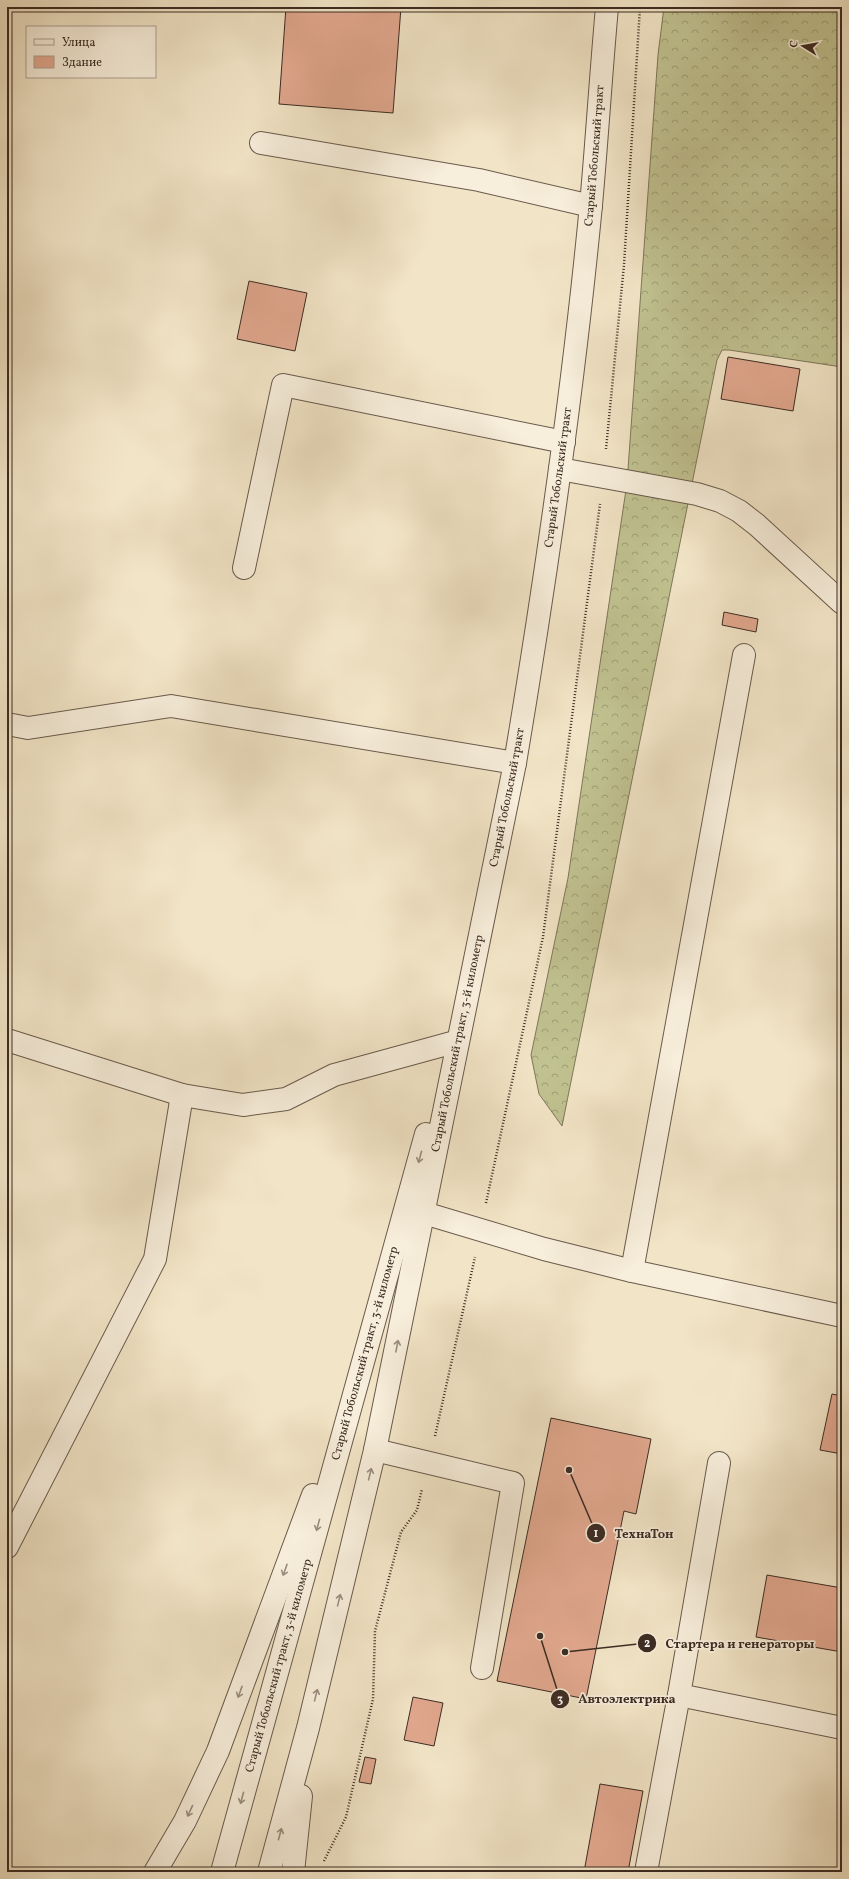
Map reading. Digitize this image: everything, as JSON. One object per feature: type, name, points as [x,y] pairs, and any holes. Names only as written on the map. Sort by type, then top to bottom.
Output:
[{"type":"street","name":"Старый Тобольский тракт","points":[[479,944],[515,763],[564,442],[591,206],[607,7]]},
{"type":"street","points":[[261,143],[479,180],[591,206]]},
{"type":"street","points":[[244,568],[283,385],[564,442]]},
{"type":"street","points":[[560,469],[697,494],[720,501],[739,511],[757,525],[842,603]]},
{"type":"street","points":[[632,1271],[744,655]]},
{"type":"street","points":[[7,724],[28,728],[171,706],[515,763]]},
{"type":"street","name":"Старый Тобольский тракт, 3-й километр","points":[[222,1872],[479,944]]},
{"type":"street","name":"Старый Тобольский тракт, 3-й километр","points":[[270,1872],[308,1728],[376,1450],[479,944]]},
{"type":"street","points":[[7,1040],[182,1094],[243,1105],[286,1099],[334,1075],[451,1043]]},
{"type":"street","points":[[7,1547],[155,1259],[182,1094]]},
{"type":"street","points":[[424,1213],[544,1249],[632,1271],[842,1316]]},
{"type":"street","points":[[155,1872],[186,1821],[218,1751],[367,1349]]},
{"type":"street","points":[[376,1450],[513,1483],[482,1668]]},
{"type":"street","points":[[646,1872],[679,1695],[719,1462]]},
{"type":"street","points":[[679,1695],[842,1728]]},
{"type":"street","points":[[293,1872],[308,1728]]},
{"type":"path","points":[[321,1865],[346,1818],[373,1699],[375,1631],[401,1532],[417,1510],[481,1230],[543,937],[580,666],[603,477],[624,265],[640,7]]},
{"type":"green space","points":[[664,7],[842,7],[842,367],[729,350],[722,350],[717,360],[562,1126],[539,1094],[531,1055],[568,878],[627,483],[658,55]]},
{"type":"building","points":[[286,7],[401,7],[393,113],[279,104]]},
{"type":"building","points":[[249,281],[307,293],[295,351],[237,339]]},
{"type":"building","points":[[728,357],[800,369],[793,411],[721,399]]},
{"type":"building","points":[[724,612],[758,619],[756,632],[722,625]]},
{"type":"building","points":[[832,1394],[842,1396],[842,1454],[820,1450]]},
{"type":"building","points":[[551,1418],[651,1439],[636,1514],[624,1511],[586,1699],[497,1681]]},
{"type":"building","points":[[767,1575],[842,1588],[842,1652],[756,1637]]},
{"type":"building","points":[[413,1697],[443,1703],[434,1746],[404,1740]]},
{"type":"building","points":[[365,1757],[376,1759],[371,1784],[359,1782]]},
{"type":"building","points":[[600,1784],[643,1791],[628,1872],[584,1872]]},
{"type":"place","name":"ТехнаТон","points":[[569,1470]]},
{"type":"place","name":"Автоэлектрика","points":[[540,1636]]},
{"type":"place","name":"Стартера и генераторы","points":[[565,1652]]}]
